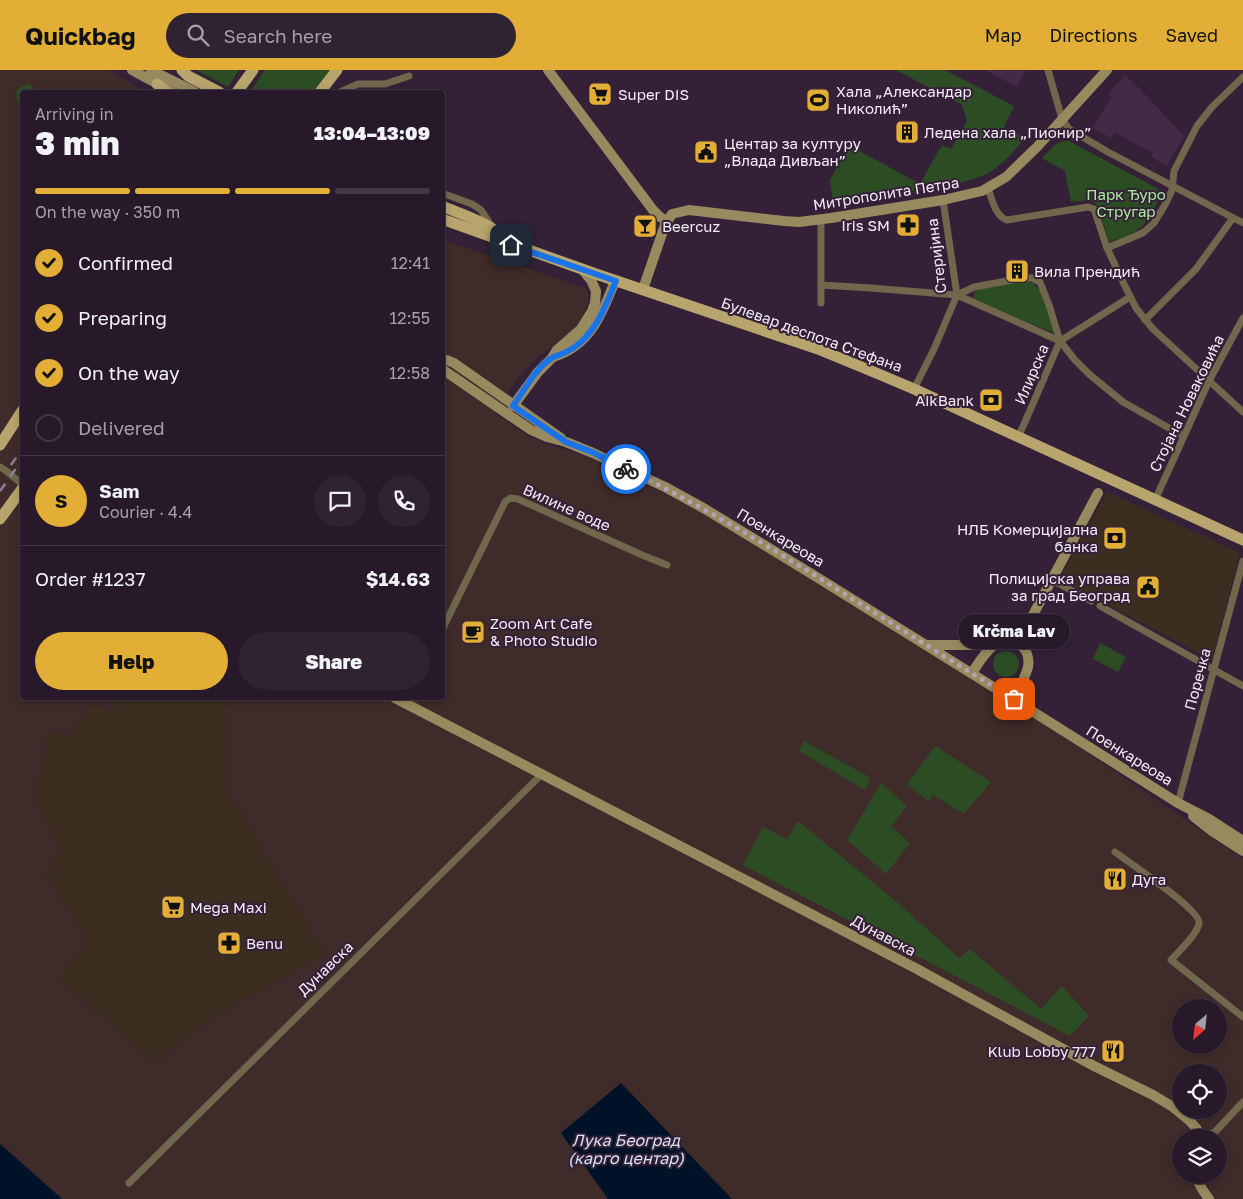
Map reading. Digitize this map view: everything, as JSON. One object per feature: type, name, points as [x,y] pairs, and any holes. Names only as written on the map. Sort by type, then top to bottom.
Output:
[{"type":"main road","points":[[132,70],[169,90]]},
{"type":"main road","points":[[151,70],[191,90]]},
{"type":"main road","points":[[176,70],[215,90]]},
{"type":"main road","points":[[234,90],[246,70]]},
{"type":"main road","points":[[238,90],[253,70]]},
{"type":"main road","points":[[548,70],[652,210],[666,221],[643,290]]},
{"type":"main road","name":"Митрополита Петра","points":[[666,221],[672,214],[689,210],[790,222],[821,220],[976,193],[1000,180],[1038,147],[1107,70]]},
{"type":"main road","points":[[322,90],[335,72]]},
{"type":"main road","points":[[157,84],[164,90]]},
{"type":"main road","points":[[445,207],[492,227],[511,245]]},
{"type":"main road","name":"Булевар деспота Стефана","points":[[445,221],[818,349],[874,371],[1243,540]]},
{"type":"main road","points":[[513,406],[557,350],[581,329],[592,311],[596,290],[582,269]]},
{"type":"main road","points":[[552,358],[578,345],[591,331],[604,309],[616,281]]},
{"type":"main road","name":"Поенкареова","points":[[445,360],[454,363],[566,442]]},
{"type":"main road","name":"Поенкареова","points":[[445,371],[531,430],[592,452],[706,509],[1014,699],[1178,803],[1209,819],[1243,841]]},
{"type":"main road","points":[[0,445],[20,414]]},
{"type":"main road","points":[[0,519],[20,492]]},
{"type":"main road","points":[[1018,643],[1098,493]]},
{"type":"main road","points":[[926,645],[994,645],[1004,641],[1018,643],[1026,650],[1028,667],[1014,699]]},
{"type":"main road","points":[[972,673],[994,645]]},
{"type":"main road","name":"Дунавска","points":[[408,700],[542,774],[917,969],[1094,1066],[1153,1095],[1180,1112],[1196,1129]]},
{"type":"main road","name":"Поенкареова","points":[[1178,803],[1212,831],[1243,852]]},
{"type":"main road","points":[[1199,1184],[1209,1199]]},
{"type":"street","points":[[1048,70],[1062,119],[1069,129],[1243,223]]},
{"type":"street","points":[[344,90],[358,84],[385,84],[410,76]]},
{"type":"street","points":[[1108,248],[1138,236],[1154,223],[1170,194],[1174,171],[1197,126],[1206,114],[1243,77]]},
{"type":"street","points":[[988,188],[998,214],[1007,220],[1088,207],[1092,208],[1096,212],[1108,248],[1136,308],[1152,328],[1243,412]]},
{"type":"street","points":[[445,194],[472,204],[488,219],[492,227]]},
{"type":"street","name":"Стеријина","points":[[914,389],[934,349],[957,295],[943,200]]},
{"type":"street","points":[[1145,320],[1196,269],[1232,218]]},
{"type":"street","points":[[821,220],[821,303]]},
{"type":"street","points":[[957,295],[974,287],[1032,278],[1040,282],[1044,289],[1060,341],[1075,360],[1123,402],[1183,436]]},
{"type":"street","points":[[821,285],[957,295],[1060,341]]},
{"type":"street","name":"Илирска","points":[[1018,437],[1060,341],[1130,297]]},
{"type":"street","name":"Стојана Новаковића","points":[[1155,500],[1183,436],[1243,318]]},
{"type":"street","points":[[0,467],[20,482]]},
{"type":"street","name":"Вилине воде","points":[[445,624],[505,502],[510,498],[518,499],[642,556],[667,565]]},
{"type":"street","name":"Поречка","points":[[1178,803],[1212,669],[1243,561]]},
{"type":"street","points":[[1052,580],[1091,602]]},
{"type":"street","points":[[1100,606],[1243,686]]},
{"type":"street","name":"Дунавска","points":[[129,1183],[542,774]]},
{"type":"street","points":[[1115,852],[1174,895],[1196,915],[1200,924],[1196,932],[1172,960],[1243,1017]]},
{"type":"street","points":[[1218,1129],[1243,1102]]},
{"type":"shaded area","points":[[0,70],[108,70],[143,90],[20,90],[20,700],[115,700],[113,713],[94,703],[68,738],[56,727],[48,737],[35,796],[62,849],[47,874],[89,942],[59,978],[156,1063],[217,1014],[325,954],[225,787],[224,700],[445,700],[445,241],[586,288],[588,294],[588,303],[583,318],[575,329],[539,356],[518,378],[495,413],[528,436],[588,457],[703,514],[1009,699],[1243,859],[1243,1199],[62,1199],[0,1144]]},
{"type":"shaded area","points":[[985,70],[1026,70],[1017,87]]},
{"type":"shaded area","points":[[1125,75],[1184,136],[1167,166],[1151,157],[1153,153],[1114,132],[1111,138],[1093,128],[1112,98],[1109,93]]},
{"type":"shaded area","points":[[1107,492],[1240,553],[1212,660],[1059,579]]},
{"type":"shaded area","points":[[115,700],[224,700],[225,787],[326,954],[217,1014],[156,1063],[58,977],[89,942],[47,873],[35,796],[48,737],[56,727],[68,738],[94,703],[113,713]]},
{"type":"green space","points":[[196,70],[239,70],[228,87]]},
{"type":"green space","points":[[265,70],[336,70],[321,90],[251,90]]},
{"type":"green space","points":[[896,70],[945,70],[1014,106],[1004,127],[1025,138],[999,166],[977,178],[958,184],[833,204],[830,180],[849,145],[920,184],[942,145],[951,149],[967,121],[962,105]]},
{"type":"green space","points":[[28,84],[34,90],[20,90],[20,106],[16,94],[23,86]]},
{"type":"green space","name":"Парк Ђуро Стругар","points":[[1069,141],[1162,191],[1152,213],[1141,227],[1130,234],[1109,242],[1098,206],[1091,200],[1071,202],[1065,171],[1042,158],[1056,144]]},
{"type":"green space","points":[[1023,281],[1033,283],[1041,292],[1054,333],[973,300],[975,290]]},
{"type":"green space","points":[[1100,643],[1126,657],[1118,672],[1093,659]]},
{"type":"green space","points":[[1006,651],[1015,655],[1019,664],[1015,673],[1006,677],[997,673],[993,664],[997,655]]},
{"type":"green space","points":[[804,741],[871,778],[865,790],[799,751]]},
{"type":"green space","points":[[935,746],[991,782],[964,814],[933,795],[929,802],[907,784]]},
{"type":"green space","points":[[881,783],[907,806],[891,826],[910,843],[886,874],[847,840]]},
{"type":"green space","points":[[798,821],[898,903],[959,958],[970,949],[1041,1009],[1062,986],[1089,1016],[1070,1036],[743,865],[763,827],[787,839]]},
{"type":"water","name":"Лука Београд (карго центар)","points":[[621,1083],[732,1199],[608,1199],[561,1133]]},
{"type":"water","points":[[0,1144],[7,1150],[62,1199],[0,1199]]},
{"type":"railway","points":[[11,465],[20,452]]},
{"type":"railway","points":[[0,491],[20,463]]},
{"type":"way so far","points":[[626,469],[706,509],[1014,699]]},
{"type":"place","name":"Super DIS","points":[[600,94]]},
{"type":"place","name":"Хала „Александар Николић”","points":[[818,100]]},
{"type":"place","name":"Ледена хала „Пионир”","points":[[907,132]]},
{"type":"place","name":"Центар за културу „Влада Дивљан”","points":[[706,152]]},
{"type":"place","name":"Iris SM","points":[[908,225]]},
{"type":"place","name":"Beercuz","points":[[645,226]]},
{"type":"place","name":"Вила Прендић","points":[[1017,271]]},
{"type":"place","name":"AikBank","points":[[991,400]]},
{"type":"place","name":"НЛБ Комерцијална банка","points":[[1115,538]]},
{"type":"place","name":"Полицијска управа за град Београд","points":[[1148,587]]},
{"type":"place","name":"Zoom Art Cafe & Photo Studio","points":[[473,632]]},
{"type":"place","name":"Krčma Lav","points":[[1014,699]]},
{"type":"place","name":"Дуга","points":[[1115,879]]},
{"type":"place","name":"Mega Maxi","points":[[173,907]]},
{"type":"place","name":"Benu","points":[[229,943]]},
{"type":"place","name":"Klub Lobby 777","points":[[1113,1051]]},
{"type":"route","points":[[511,245],[616,281],[598,321],[591,331],[578,345],[552,358],[544,365],[513,406],[566,442],[592,452],[626,469]]}]
